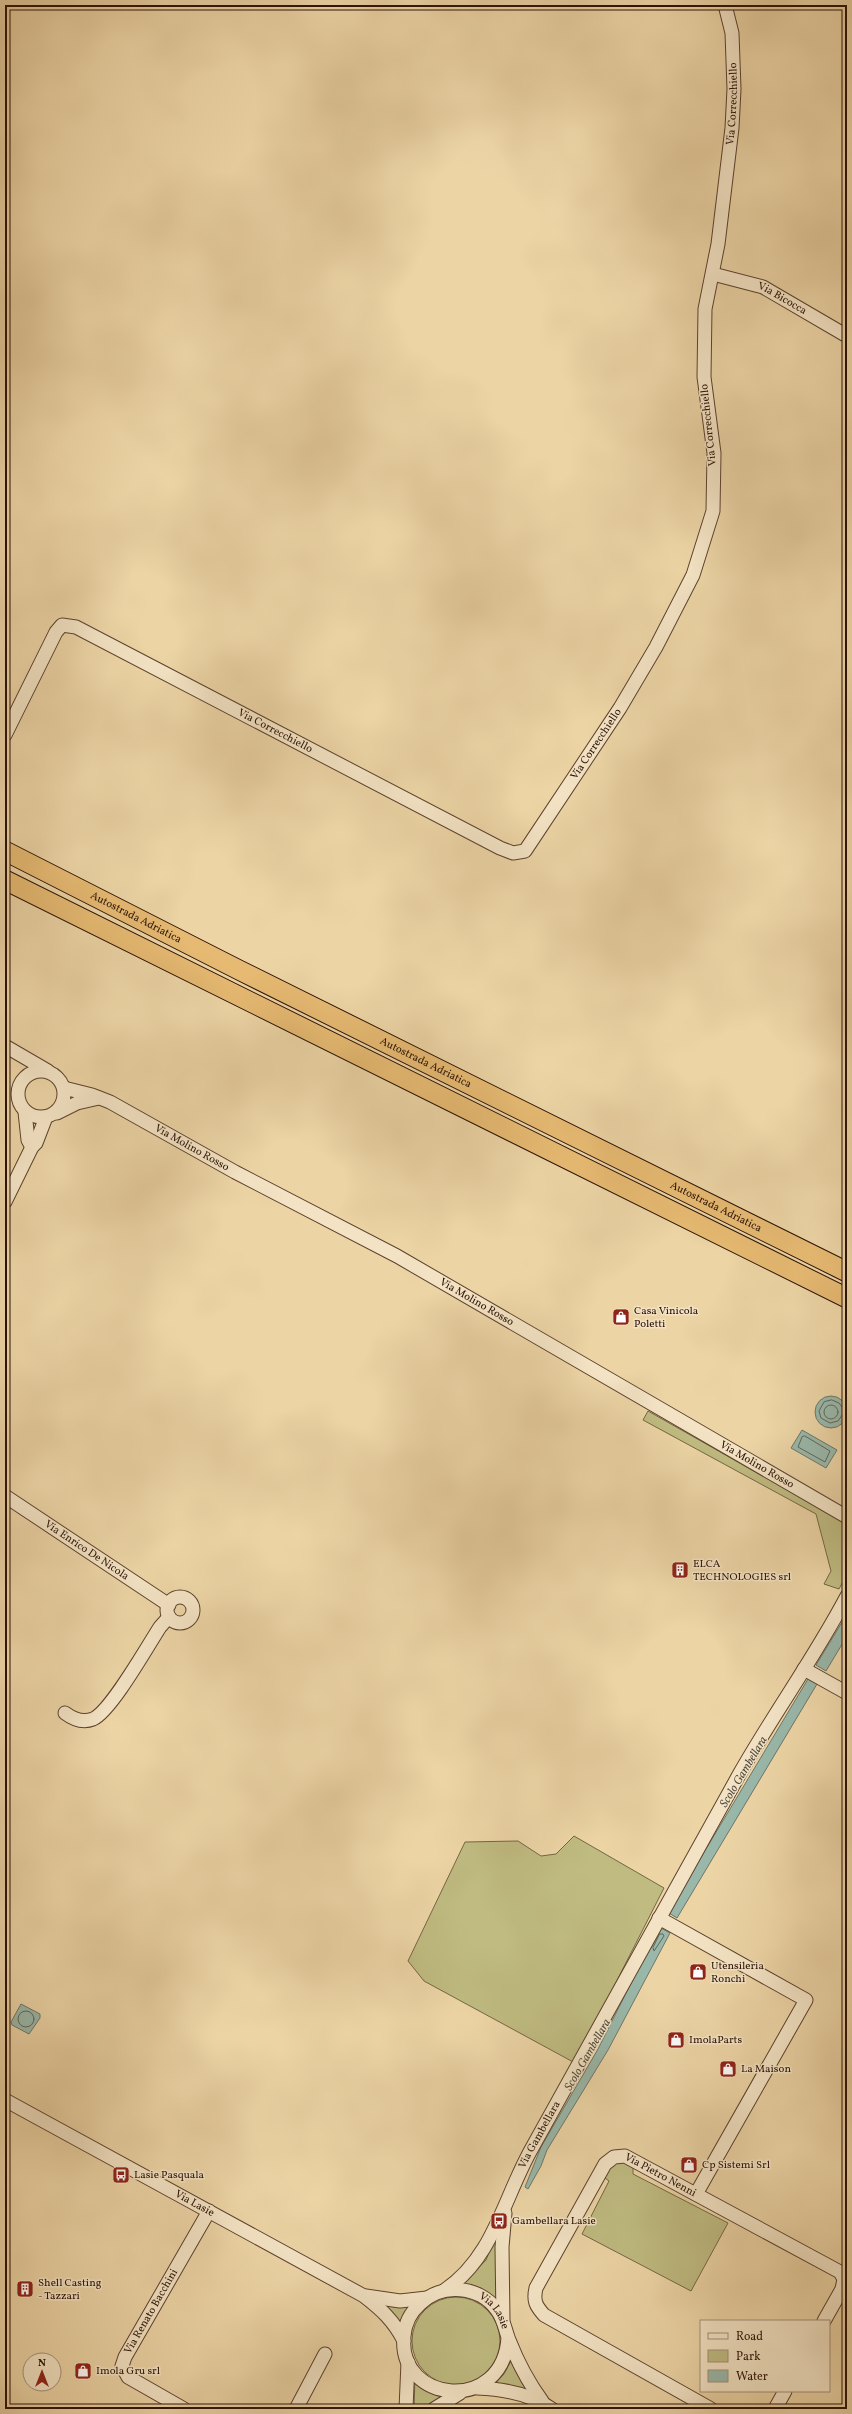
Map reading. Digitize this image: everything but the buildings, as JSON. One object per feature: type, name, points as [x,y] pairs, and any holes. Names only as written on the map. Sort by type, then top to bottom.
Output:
[{"type":"highway","name":"Autostrada Adriatica","points":[[5,851],[239,970],[847,1272]]},
{"type":"highway","points":[[5,880],[847,1298]]},
{"type":"street","name":"Via Correcchiello","points":[[5,735],[56,632],[62,625],[76,627],[500,848],[513,853],[525,851],[620,708],[656,647],[693,575],[713,511],[714,453],[704,377],[705,309],[712,274],[732,128],[734,89],[732,33],[725,5]]},
{"type":"street","name":"Via Bicocca","points":[[712,274],[763,287],[847,336]]},
{"type":"street","points":[[5,1046],[18,1056],[55,1075],[64,1088],[63,1103],[50,1116],[36,1143],[32,1147],[5,1202]]},
{"type":"street","points":[[18,1056],[22,1072],[18,1099],[25,1112],[28,1140],[32,1147]]},
{"type":"street","points":[[20,1083],[32,1072],[48,1071]]},
{"type":"street","name":"Via Molino Rosso","points":[[64,1088],[100,1098],[235,1172],[397,1256],[847,1517]]},
{"type":"street","points":[[25,1112],[39,1118],[50,1116],[77,1103],[100,1098]]},
{"type":"street","name":"Via Enrico De Nicola","points":[[5,1496],[169,1611],[156,1634],[108,1707],[95,1718],[87,1721],[74,1720],[65,1713]]},
{"type":"street","name":"Via Gambellara","points":[[445,2290],[458,2282],[476,2261],[506,2205],[520,2168],[658,1918],[768,1724],[804,1668],[847,1596]]},
{"type":"street","points":[[804,1668],[847,1693]]},
{"type":"street","points":[[658,1918],[806,2000],[696,2194]]},
{"type":"street","name":"Via Lasie","points":[[5,2100],[209,2210],[364,2296],[384,2312],[397,2328],[404,2341],[408,2362],[415,2373],[429,2386],[447,2392],[460,2393],[477,2388],[497,2373],[504,2362],[508,2337]]},
{"type":"street","name":"Via Pietro Nenni","points":[[711,2409],[544,2315],[536,2306],[534,2297],[536,2288],[605,2164],[614,2157],[625,2156],[840,2272],[844,2279],[842,2289],[825,2320]]},
{"type":"street","name":"Via Gambellara","points":[[503,2319],[502,2247],[506,2205]]},
{"type":"street","name":"Via Renato Bacchini","points":[[178,2408],[128,2377],[122,2366],[125,2357],[209,2210]]},
{"type":"street","name":"Via Lasie","points":[[404,2341],[410,2317],[419,2304],[427,2298],[445,2290],[456,2289],[479,2294],[497,2309],[503,2319],[508,2337],[527,2381],[547,2405]]},
{"type":"street","name":"Via Lasie","points":[[364,2296],[400,2301],[427,2298]]},
{"type":"street","points":[[296,2409],[325,2354]]},
{"type":"street","points":[[406,2409],[408,2362]]},
{"type":"street","name":"Via Lasie","points":[[477,2388],[516,2393],[547,2405]]},
{"type":"street","points":[[775,2409],[784,2392]]},
{"type":"street","points":[[434,2409],[460,2393]]},
{"type":"green space","points":[[648,1411],[847,1524],[847,1574],[839,1589],[824,1584],[831,1571],[816,1514],[643,1420]]},
{"type":"green space","points":[[574,1836],[664,1888],[575,2063],[424,1981],[408,1961],[465,1842],[518,1841],[541,1856],[556,1854]]},
{"type":"green space","points":[[619,2159],[633,2162],[633,2174],[728,2223],[691,2291],[582,2234],[609,2181],[605,2178],[610,2165]]},
{"type":"green space","points":[[499,2228],[499,2302],[462,2285],[486,2260]]},
{"type":"green space","points":[[447,2297],[465,2297],[481,2304],[493,2316],[500,2332],[500,2350],[493,2366],[481,2378],[465,2385],[447,2385],[431,2378],[419,2366],[412,2350],[412,2332],[419,2316],[431,2304]]},
{"type":"green space","points":[[380,2303],[414,2304],[401,2326]]},
{"type":"green space","points":[[512,2359],[531,2392],[493,2386],[504,2374]]},
{"type":"green space","points":[[415,2376],[452,2396],[430,2409],[414,2409]]},
{"type":"water","points":[[831,1396],[840,1399],[844,1403],[847,1412],[844,1421],[840,1425],[831,1428],[822,1425],[818,1421],[815,1412],[818,1403],[822,1399]]},
{"type":"water","points":[[802,1430],[837,1450],[826,1468],[791,1448]]},
{"type":"water","points":[[847,1614],[847,1636],[826,1671],[816,1665]]},
{"type":"water","points":[[808,1679],[817,1684],[677,1918],[669,1913],[673,1904]]},
{"type":"water","points":[[661,1928],[670,1933],[608,2050],[547,2150],[541,2166],[528,2189],[525,2187],[541,2147],[598,2049],[658,1929]]},
{"type":"water","points":[[21,2004],[40,2014],[40,2018],[29,2034],[12,2025],[11,2022]]},
{"type":"place","name":"Casa Vinicola Poletti","points":[[621,1317]]},
{"type":"place","name":"ELCA TECHNOLOGIES srl","points":[[680,1570]]},
{"type":"place","name":"Utensileria Ronchi","points":[[698,1972]]},
{"type":"place","name":"ImolaParts","points":[[676,2040]]},
{"type":"place","name":"La Maison","points":[[728,2069]]},
{"type":"place","name":"Cp Sistemi Srl","points":[[689,2165]]},
{"type":"place","name":"Lasie Pasquala","points":[[121,2175]]},
{"type":"place","name":"Gambellara Lasie","points":[[499,2221]]},
{"type":"place","name":"Shell Casting - Tazzari","points":[[25,2289]]},
{"type":"place","name":"Imola Gru srl","points":[[83,2371]]},
{"type":"water label","name":"Scolo Gambellara","points":[[744,1772]]},
{"type":"water label","name":"Scolo Gambellara","points":[[588,2055]]}]
